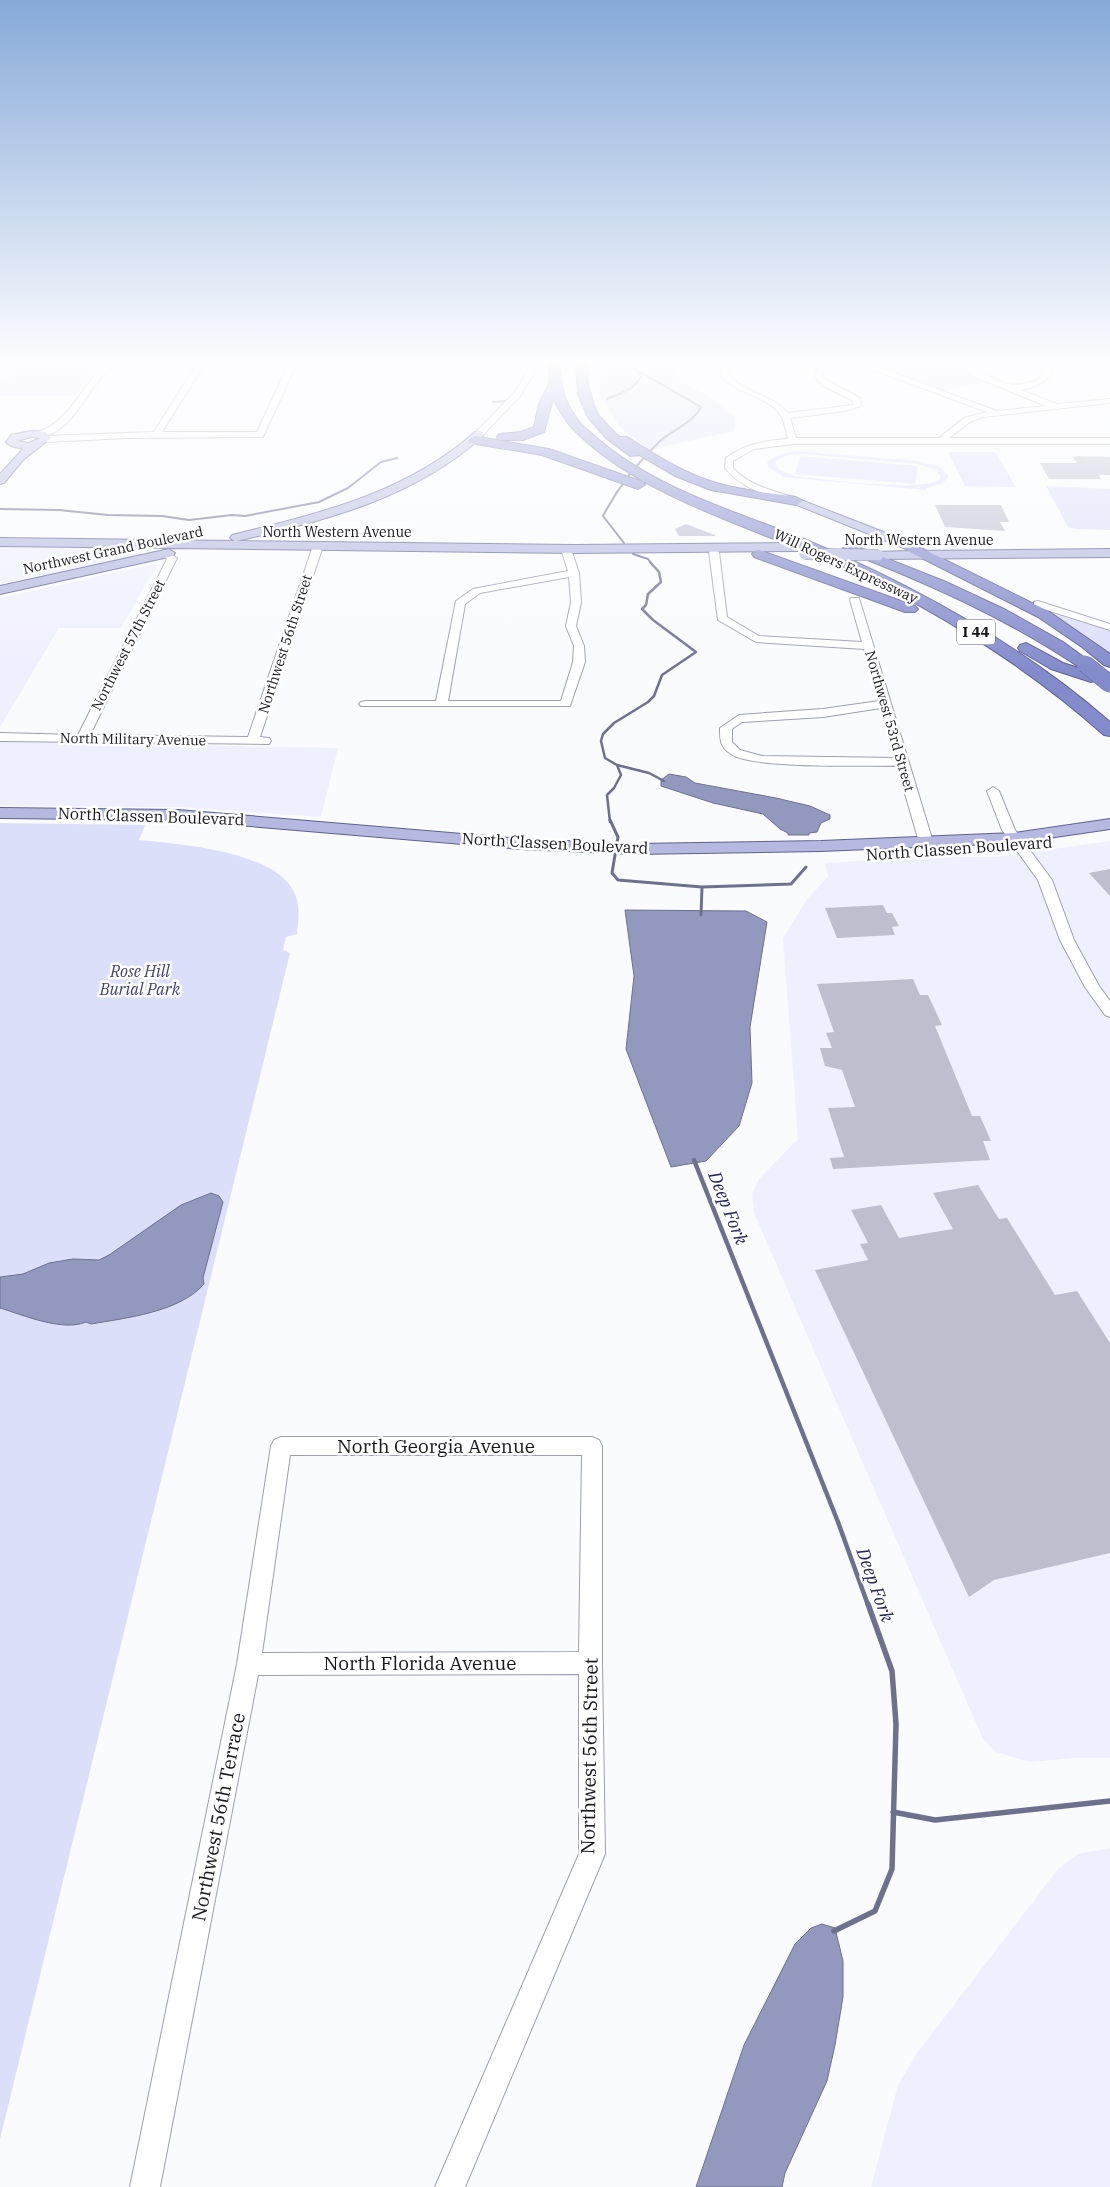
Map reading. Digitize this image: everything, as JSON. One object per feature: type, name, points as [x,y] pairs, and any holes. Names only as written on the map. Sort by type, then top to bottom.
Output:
[{"type":"highway","points":[[590,467],[685,502],[741,519]]},
{"type":"highway","name":"Will Rogers Expressway","points":[[629,467],[651,480],[869,574],[962,623],[1009,653],[1075,701],[1110,731]]},
{"type":"highway","points":[[662,467],[692,485],[753,509]]},
{"type":"highway","points":[[665,469],[704,484],[735,492],[796,501]]},
{"type":"highway","points":[[735,492],[748,490],[751,488],[751,484]]},
{"type":"highway","name":"Will Rogers Expressway","points":[[788,523],[958,601],[1057,659],[1081,669],[1110,676]]},
{"type":"highway","name":"Will Rogers Expressway","points":[[831,540],[925,577],[996,610],[1043,636],[1110,682]]},
{"type":"highway","points":[[913,548],[1052,620],[1088,644],[1110,662]]},
{"type":"highway","points":[[759,554],[790,552],[894,603],[942,623],[1075,701]]},
{"type":"highway","points":[[955,570],[952,560],[960,555]]},
{"type":"highway","points":[[869,574],[934,596],[957,607],[1057,666],[1110,682]]},
{"type":"main road","points":[[0,481],[12,467]]},
{"type":"main road","name":"Northwest Grand Boulevard","points":[[0,590],[147,551],[167,554],[270,530],[330,513],[377,496],[437,467]]},
{"type":"main road","points":[[796,501],[883,548]]},
{"type":"main road","points":[[270,530],[264,538],[272,546]]},
{"type":"main road","name":"North Western Avenue","points":[[0,542],[147,551],[205,545],[674,549],[790,552],[913,548],[1010,550],[1044,553]]},
{"type":"main road","name":"North Western Avenue","points":[[883,548],[927,555],[1110,553]]},
{"type":"main road","name":"North Western Avenue","points":[[674,549],[759,554]]},
{"type":"main road","name":"North Classen Boulevard","points":[[0,813],[178,815],[257,825],[520,848],[634,854],[876,849],[1018,843],[1110,835]]},
{"type":"main road","name":"North Classen Boulevard","points":[[0,818],[257,825]]},
{"type":"main road","name":"North Classen Boulevard","points":[[876,849],[926,842],[1018,843],[1110,824]]},
{"type":"street","points":[[730,467],[740,478],[751,484],[796,501]]},
{"type":"street","name":"Northwest 56th Street","points":[[259,741],[318,546]]},
{"type":"street","points":[[365,704],[442,702],[566,704],[579,662],[579,646],[571,626],[576,602],[574,573],[566,548]]},
{"type":"street","points":[[714,552],[722,618],[756,639],[868,646]]},
{"type":"street","name":"Northwest 57th Street","points":[[82,738],[172,558],[167,554]]},
{"type":"street","points":[[442,702],[460,603],[477,591],[574,573]]},
{"type":"street","name":"Northwest 53rd Street","points":[[855,600],[926,842]]},
{"type":"street","points":[[1038,604],[1110,627]]},
{"type":"street","points":[[885,704],[824,713],[739,718],[726,728],[726,744],[736,753],[762,760],[902,762]]},
{"type":"street","name":"North Military Avenue","points":[[0,737],[259,741]]},
{"type":"street","points":[[993,791],[1018,843],[1045,880],[1067,940],[1092,987],[1110,1012]]},
{"type":"street","name":"North Georgia Avenue","points":[[281,1446],[592,1446]]},
{"type":"street","name":"Northwest 56th Terrace","points":[[145,2187],[250,1664],[281,1446]]},
{"type":"street","name":"Northwest 56th Street","points":[[450,2187],[592,1854],[590,1663],[592,1446]]},
{"type":"street","name":"North Florida Avenue","points":[[250,1664],[590,1663]]},
{"type":"shaded area","points":[[0,547],[137,549],[139,555],[0,584]]},
{"type":"shaded area","points":[[158,563],[121,628],[59,628],[0,727],[0,598]]},
{"type":"shaded area","points":[[0,742],[338,748],[321,817],[179,807],[0,806]]},
{"type":"shaded area","points":[[669,774],[686,777],[695,783],[810,806],[830,815],[830,819],[821,823],[817,832],[809,833],[809,835],[788,835],[788,833],[780,829],[763,814],[713,803],[661,786],[661,780]]},
{"type":"shaded area","points":[[1110,841],[1110,1758],[1075,1758],[1030,1762],[996,1752],[983,1739],[754,1213],[752,1193],[759,1179],[798,1139],[783,938],[807,899],[828,877],[825,863],[930,857],[996,857]]},
{"type":"shaded area","points":[[625,910],[746,911],[767,922],[750,1027],[752,1083],[739,1126],[706,1161],[671,1167],[626,1049],[634,976]]},
{"type":"shaded area","points":[[211,1193],[219,1196],[223,1202],[203,1278],[204,1284],[194,1294],[152,1312],[91,1324],[86,1322],[77,1325],[55,1324],[0,1308],[0,1277],[23,1274],[49,1263],[73,1259],[99,1260],[181,1205]]},
{"type":"shaded area","points":[[1110,1848],[1110,2187],[871,2187],[898,2085],[917,2053],[1058,1869],[1078,1854]]},
{"type":"shaded area","points":[[822,1924],[835,1928],[843,1961],[843,1997],[827,2081],[785,2173],[782,2187],[696,2187],[744,2045],[795,1944],[811,1928]]},
{"type":"green space","points":[[769,467],[777,467],[795,476],[871,484],[914,485],[930,483],[940,479],[940,475],[936,470],[928,467],[939,467],[948,475],[948,478],[941,484],[926,490],[783,476]]},
{"type":"green space","points":[[797,467],[918,467],[915,484],[795,474]]},
{"type":"green space","points":[[956,467],[1004,467],[1016,487],[965,486]]},
{"type":"green space","points":[[1046,486],[1110,489],[1110,530],[1068,527]]},
{"type":"green space","points":[[1036,609],[1110,630],[1110,658]]},
{"type":"green space","name":"Rose Hill Burial Park","points":[[0,823],[145,825],[139,840],[201,847],[224,852],[267,867],[284,878],[294,892],[298,902],[298,913],[297,934],[286,937],[283,950],[290,953],[0,2139]]},
{"type":"building","points":[[1042,467],[1110,467],[1110,475],[1099,475],[1101,479],[1049,479]]},
{"type":"building","points":[[935,505],[1001,505],[1009,522],[1000,522],[1005,531],[945,527]]},
{"type":"building","points":[[686,524],[715,536],[679,536],[675,529]]},
{"type":"building","points":[[1110,869],[1110,896],[1089,873]]},
{"type":"building","points":[[883,905],[887,913],[892,913],[899,926],[892,927],[895,935],[837,938],[825,908]]},
{"type":"building","points":[[913,979],[920,995],[928,995],[942,1025],[935,1026],[972,1116],[980,1116],[991,1141],[983,1141],[990,1160],[833,1169],[830,1158],[844,1157],[828,1108],[855,1107],[842,1070],[825,1066],[820,1048],[832,1048],[826,1033],[834,1032],[817,984]]},
{"type":"building","points":[[978,1185],[999,1219],[1007,1218],[1055,1295],[1077,1291],[1110,1343],[1110,1553],[994,1580],[969,1597],[815,1270],[868,1260],[860,1244],[868,1243],[851,1210],[881,1205],[899,1238],[953,1229],[933,1193]]},
{"type":"waterway","points":[[0,509],[59,510],[108,515],[162,516],[189,520],[232,515],[245,516],[319,502],[348,488],[375,467]]},
{"type":"waterway","name":"Deep Fork","points":[[624,543],[603,516],[621,486],[636,467]]},
{"type":"waterway","name":"Deep Fork","points":[[633,554],[648,559],[651,563]]},
{"type":"waterway","name":"Deep Fork","points":[[617,765],[605,758],[601,741],[603,734],[614,723],[648,702],[654,696],[662,675],[696,652],[653,620],[642,609],[646,605],[648,594],[661,582],[659,572],[650,562]]},
{"type":"waterway","name":"Deep Fork","points":[[610,822],[607,795],[614,788],[621,775],[617,765]]},
{"type":"waterway","points":[[617,765],[649,773],[664,781]]},
{"type":"waterway","name":"Deep Fork","points":[[610,820],[618,837],[612,873],[618,880],[702,887]]},
{"type":"waterway","points":[[702,887],[791,884],[806,867]]},
{"type":"waterway","name":"Deep Fork","points":[[701,915],[702,887]]},
{"type":"waterway","name":"Deep Fork","points":[[694,1160],[838,1522],[868,1605]]},
{"type":"waterway","name":"Deep Fork","points":[[868,1604],[892,1671],[896,1724],[894,1812]]},
{"type":"waterway","name":"Deep Fork","points":[[894,1812],[935,1820],[1110,1801]]},
{"type":"waterway","points":[[834,1931],[875,1911],[892,1869],[894,1812]]}]
